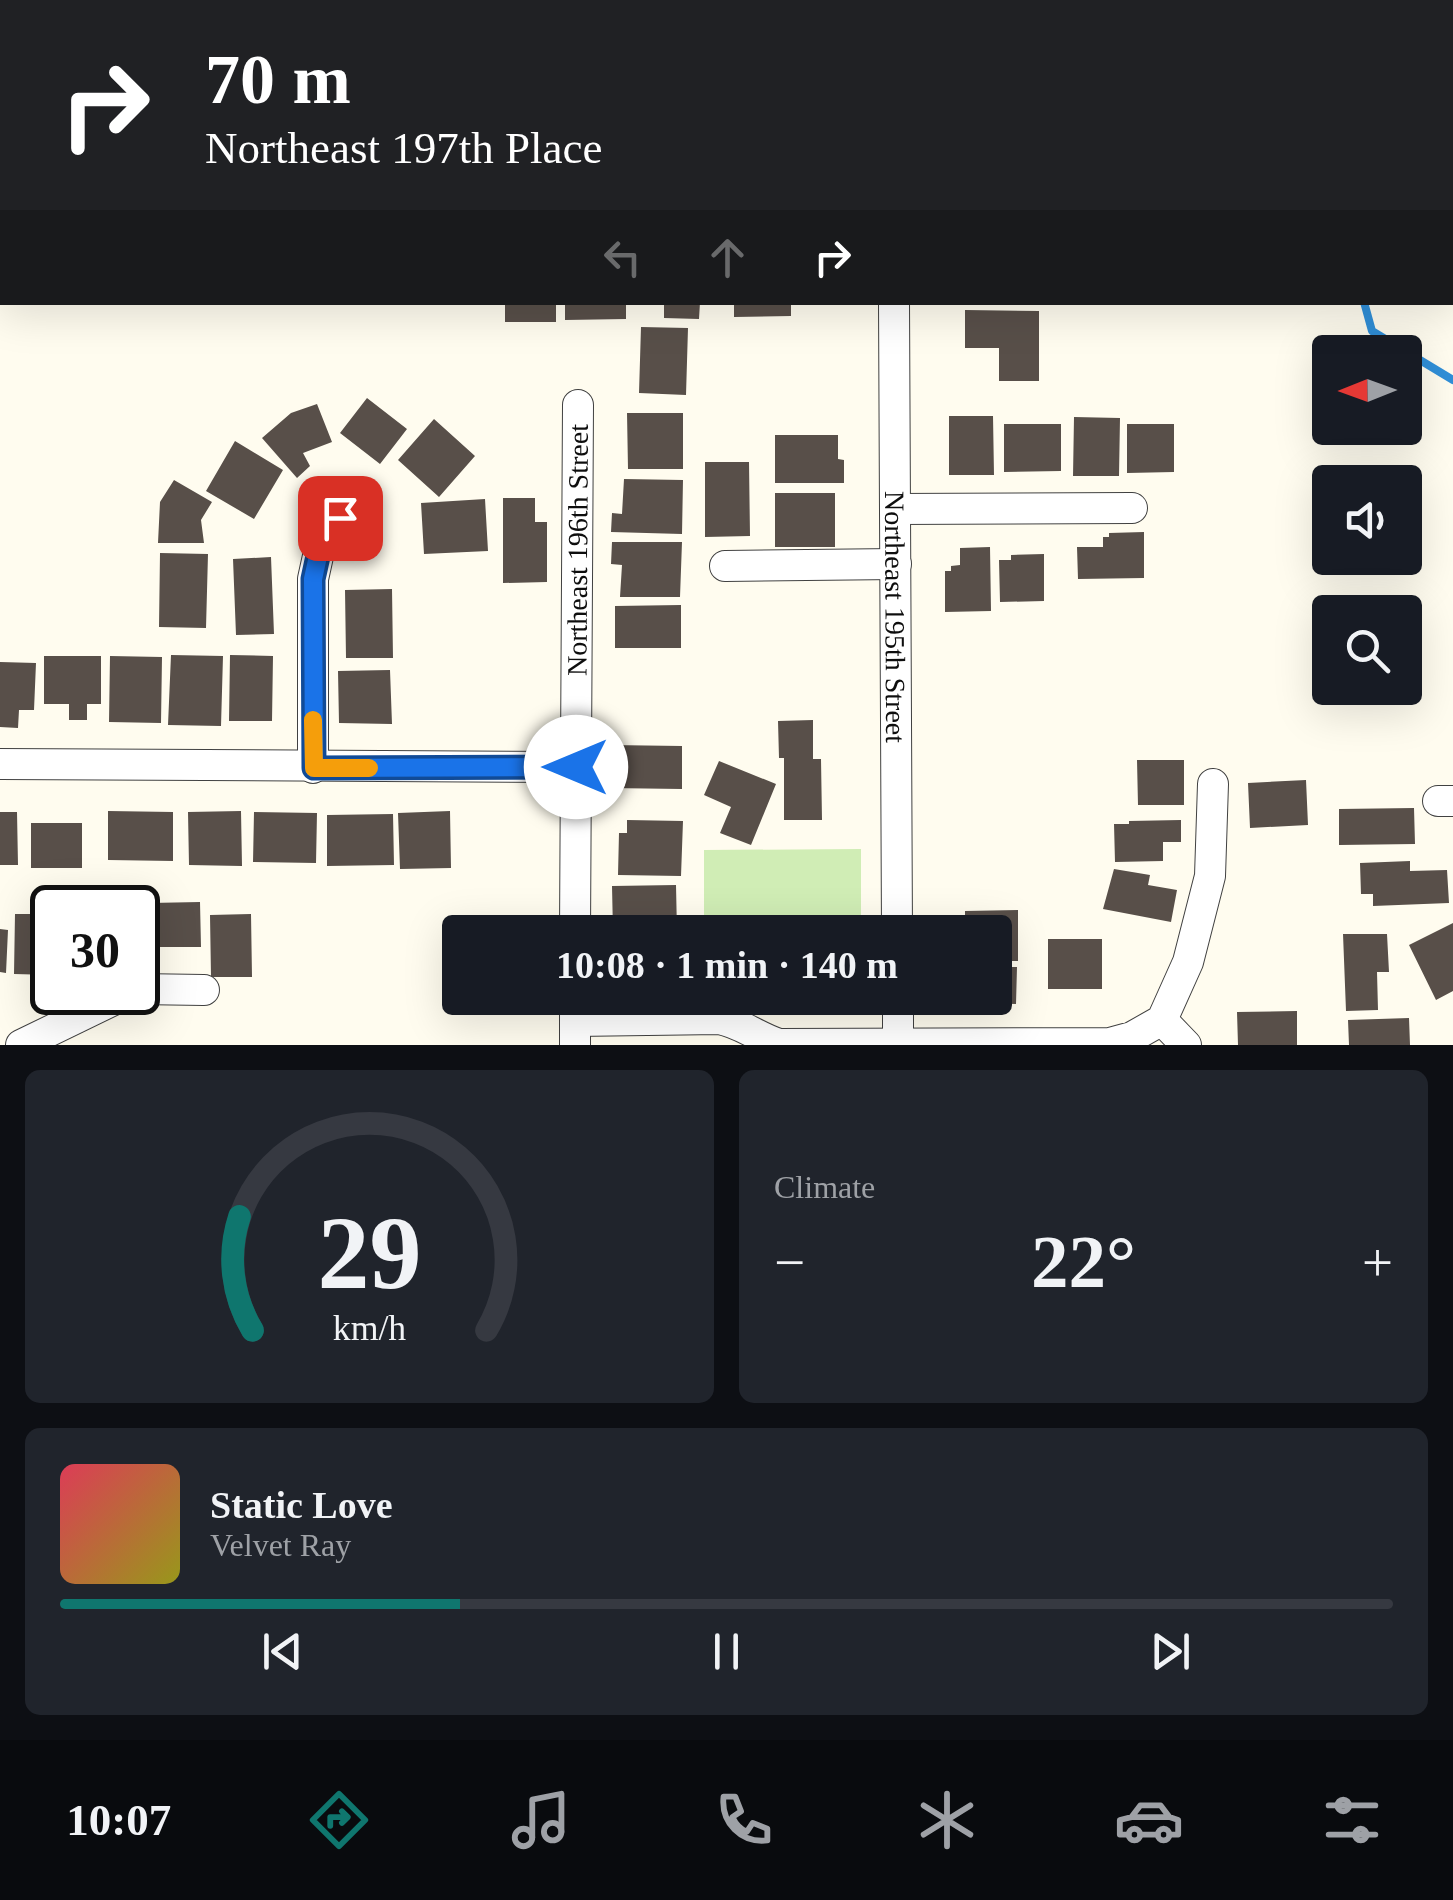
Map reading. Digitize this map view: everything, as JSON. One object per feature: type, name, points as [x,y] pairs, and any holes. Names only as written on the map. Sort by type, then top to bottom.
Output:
[{"type":"street","name":"Northeast 195th Street","points":[[894,305],[897,915]]},
{"type":"street","name":"Northeast 196th Street","points":[[575,915],[578,404]]},
{"type":"street","points":[[896,509],[1132,508]]},
{"type":"street","points":[[314,768],[313,579],[320,547],[340,518]]},
{"type":"street","points":[[725,566],[896,564]]},
{"type":"street","points":[[0,764],[576,767]]},
{"type":"street","points":[[575,1021],[719,1019],[736,1022],[779,1044],[1110,1042],[1132,1037],[1162,1020],[1188,962],[1210,876],[1213,784]]},
{"type":"street","points":[[160,989],[204,990]]},
{"type":"street","points":[[22,1045],[83,1015]]},
{"type":"street","points":[[898,1015],[898,1044]]},
{"type":"street","points":[[1162,1020],[1186,1045]]},
{"type":"green space","points":[[861,849],[861,915],[704,915],[704,850]]},
{"type":"building","points":[[505,305],[556,305],[556,322],[505,322]]},
{"type":"building","points":[[565,305],[626,305],[626,319],[565,320]]},
{"type":"building","points":[[664,305],[700,305],[699,319],[664,318]]},
{"type":"building","points":[[734,305],[791,305],[791,316],[734,317]]},
{"type":"building","points":[[965,310],[1039,311],[1039,381],[999,381],[999,348],[965,348]]},
{"type":"building","points":[[641,327],[688,328],[686,395],[639,393]]},
{"type":"building","points":[[367,398],[407,429],[380,464],[340,433]]},
{"type":"building","points":[[317,404],[332,442],[303,453],[310,466],[297,478],[262,438],[291,413]]},
{"type":"building","points":[[627,413],[683,413],[683,469],[628,469]]},
{"type":"building","points":[[949,416],[993,416],[994,475],[949,475]]},
{"type":"building","points":[[1074,417],[1120,418],[1119,476],[1073,476]]},
{"type":"building","points":[[434,419],[475,456],[439,497],[398,460]]},
{"type":"building","points":[[1004,424],[1061,424],[1061,471],[1004,472]]},
{"type":"building","points":[[1127,424],[1174,424],[1174,472],[1127,473]]},
{"type":"building","points":[[775,435],[838,435],[844,483],[775,483]]},
{"type":"building","points":[[235,441],[283,470],[254,519],[206,491]]},
{"type":"building","points":[[705,462],[749,462],[750,536],[705,537]]},
{"type":"building","points":[[624,479],[683,480],[682,534],[611,532],[612,513],[622,514]]},
{"type":"building","points":[[174,480],[212,502],[201,520],[204,543],[158,543],[160,502]]},
{"type":"building","points":[[775,493],[835,493],[835,547],[775,547]]},
{"type":"building","points":[[503,498],[535,498],[535,522],[547,522],[547,582],[503,583]]},
{"type":"building","points":[[485,499],[488,551],[424,554],[421,503]]},
{"type":"building","points":[[1144,532],[1144,578],[1078,579],[1077,547],[1103,547],[1103,537],[1109,537],[1109,533]]},
{"type":"building","points":[[612,542],[682,542],[680,597],[620,597],[622,565],[611,564]]},
{"type":"building","points":[[990,547],[991,611],[945,612],[945,571],[960,565],[960,548]]},
{"type":"building","points":[[160,553],[208,554],[206,628],[159,627]]},
{"type":"building","points":[[1044,554],[1044,601],[1000,602],[999,560],[1011,560],[1011,555]]},
{"type":"building","points":[[271,557],[274,634],[236,635],[233,559]]},
{"type":"building","points":[[392,589],[393,658],[346,658],[345,590]]},
{"type":"building","points":[[681,605],[681,648],[615,648],[615,606]]},
{"type":"building","points":[[171,655],[223,656],[221,726],[168,725]]},
{"type":"building","points":[[230,655],[273,656],[272,721],[229,721]]},
{"type":"building","points":[[44,656],[101,656],[101,704],[87,704],[87,720],[69,720],[69,704],[44,704]]},
{"type":"building","points":[[110,656],[162,657],[161,723],[109,722]]},
{"type":"building","points":[[0,662],[36,663],[34,710],[19,710],[18,728],[0,727]]},
{"type":"building","points":[[390,670],[392,724],[339,723],[338,671]]},
{"type":"building","points":[[813,720],[813,759],[821,759],[822,820],[784,820],[784,758],[779,758],[778,721]]},
{"type":"building","points":[[610,745],[682,746],[682,789],[609,788]]},
{"type":"building","points":[[1137,760],[1184,760],[1184,805],[1138,805]]},
{"type":"building","points":[[719,761],[776,784],[751,845],[720,833],[731,807],[704,795]]},
{"type":"building","points":[[1306,780],[1308,825],[1250,828],[1248,783]]},
{"type":"building","points":[[1414,808],[1415,844],[1339,845],[1339,809]]},
{"type":"building","points":[[108,811],[173,812],[173,861],[108,860]]},
{"type":"building","points":[[241,811],[242,866],[189,865],[188,812]]},
{"type":"building","points":[[450,811],[451,868],[400,869],[398,813]]},
{"type":"building","points":[[0,812],[17,812],[18,865],[0,865]]},
{"type":"building","points":[[254,812],[317,813],[316,863],[253,862]]},
{"type":"building","points":[[393,814],[394,865],[327,866],[327,815]]},
{"type":"building","points":[[627,820],[683,821],[681,876],[618,875],[619,833],[627,833]]},
{"type":"building","points":[[1181,820],[1181,842],[1163,842],[1163,861],[1115,862],[1114,824]]},
{"type":"building","points":[[31,823],[82,823],[82,868],[31,868]]},
{"type":"building","points":[[1410,861],[1410,871],[1447,870],[1449,903],[1373,906],[1373,894],[1361,894],[1360,863]]},
{"type":"building","points":[[1114,869],[1150,875],[1148,885],[1177,890],[1171,922],[1103,909]]},
{"type":"building","points":[[676,885],[677,915],[613,915],[612,886]]},
{"type":"building","points":[[200,902],[201,947],[160,947],[160,903]]},
{"type":"building","points":[[1018,910],[1018,961],[1012,961],[1012,915],[965,915],[965,911]]},
{"type":"building","points":[[15,914],[30,914],[30,974],[14,974]]},
{"type":"building","points":[[251,914],[252,977],[211,977],[210,915]]},
{"type":"building","points":[[1453,923],[1453,991],[1436,1000],[1409,945]]},
{"type":"building","points":[[0,929],[8,930],[6,973],[0,972]]},
{"type":"building","points":[[1343,934],[1387,934],[1389,972],[1377,972],[1378,1010],[1346,1011]]},
{"type":"building","points":[[1048,939],[1102,939],[1102,989],[1048,989]]},
{"type":"building","points":[[1012,967],[1017,967],[1016,1004],[1012,1004]]},
{"type":"building","points":[[1297,1011],[1297,1045],[1238,1045],[1237,1012]]},
{"type":"building","points":[[1409,1018],[1410,1045],[1349,1045],[1348,1020]]},
{"type":"waterway","points":[[1365,305],[1372,331],[1453,380]]},
{"type":"slow traffic","points":[[313,720],[314,768],[369,768]]},
{"type":"route","points":[[340,518],[320,547],[313,579],[314,768],[576,767]]}]
